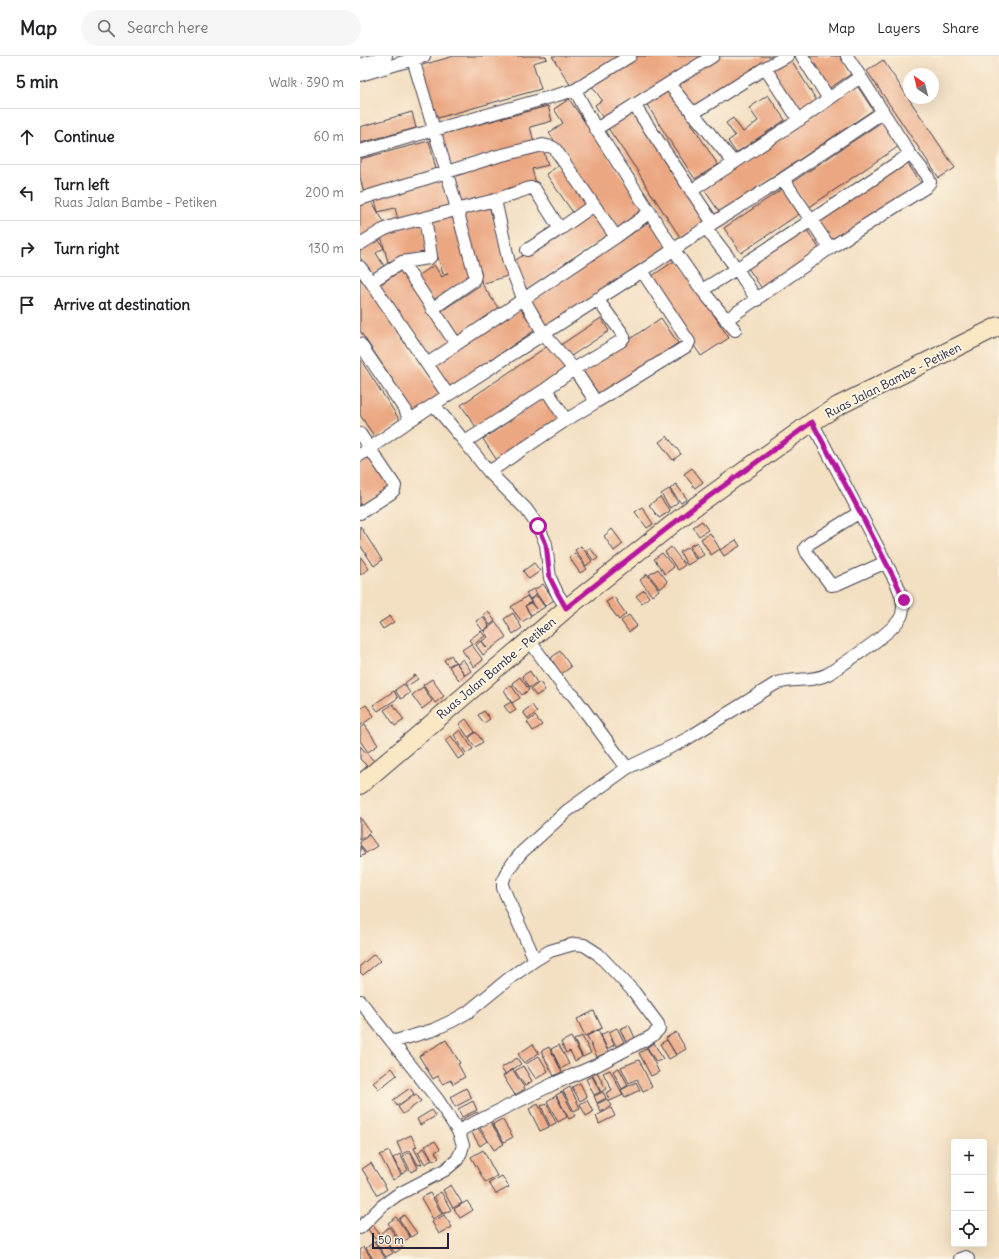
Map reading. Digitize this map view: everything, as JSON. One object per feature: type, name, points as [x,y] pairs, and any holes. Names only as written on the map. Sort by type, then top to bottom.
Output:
[{"type":"main road","name":"Ruas Jalan Bambe - Petiken","points":[[360,785],[566,608],[693,508],[812,422],[838,406],[999,326]]},
{"type":"street","points":[[360,65],[386,56]]},
{"type":"street","points":[[360,151],[575,90],[630,56]]},
{"type":"street","points":[[596,129],[713,56]]},
{"type":"street","points":[[692,114],[765,68],[787,56]]},
{"type":"street","points":[[802,56],[829,99]]},
{"type":"street","points":[[726,320],[757,300],[830,248],[930,182],[927,175],[910,154],[847,56]]},
{"type":"street","points":[[360,75],[416,57],[434,130],[475,277],[472,281],[432,308]]},
{"type":"street","points":[[765,68],[799,120]]},
{"type":"street","points":[[691,190],[799,120],[860,77]]},
{"type":"street","points":[[669,84],[692,114],[734,163]]},
{"type":"street","points":[[575,90],[596,129],[674,250],[702,290],[735,330]]},
{"type":"street","points":[[634,106],[691,190],[709,226],[757,300]]},
{"type":"street","points":[[360,456],[409,421],[784,179],[883,112]]},
{"type":"street","points":[[360,199],[498,156],[543,145],[555,149],[616,237]]},
{"type":"street","points":[[702,290],[811,221],[910,154]]},
{"type":"street","points":[[784,179],[830,248]]},
{"type":"street","points":[[360,244],[388,228],[495,200],[530,188],[534,188],[560,229]]},
{"type":"street","points":[[495,200],[509,263],[523,298],[544,334],[574,369],[596,402]]},
{"type":"street","points":[[527,250],[594,205]]},
{"type":"street","points":[[427,364],[523,298],[616,237],[650,212]]},
{"type":"street","points":[[371,282],[402,262],[429,258],[431,256],[425,218]]},
{"type":"street","points":[[402,262],[456,344]]},
{"type":"street","points":[[360,268],[448,396]]},
{"type":"street","points":[[489,472],[566,420],[687,346],[689,342],[642,271]]},
{"type":"street","points":[[465,442],[624,337],[597,299]]},
{"type":"street","points":[[360,344],[406,411],[409,421]]},
{"type":"street","points":[[546,389],[566,420]]},
{"type":"street","points":[[434,405],[489,472],[526,510],[538,526],[546,544],[550,578],[566,608]]},
{"type":"street","points":[[535,960],[503,888],[503,881],[506,873],[522,852],[567,810],[627,768],[685,740],[781,681],[817,678],[828,674],[885,634],[897,624],[902,616],[904,600],[886,562],[812,422]]},
{"type":"street","points":[[360,434],[394,483],[395,487],[391,493],[360,513]]},
{"type":"street","points":[[860,512],[810,544],[805,548],[807,554],[831,585],[837,584],[886,562]]},
{"type":"street","points":[[529,640],[564,688],[573,695],[627,768]]},
{"type":"street","points":[[392,1042],[433,1030],[468,1012],[511,977],[535,960],[550,951],[567,946],[584,945],[598,954],[634,992],[658,1024],[659,1030],[652,1036],[599,1064],[554,1084],[458,1132]]},
{"type":"street","points":[[360,1002],[438,1100],[458,1132],[463,1145],[457,1160],[444,1170],[397,1195],[382,1206],[360,1228]]},
{"type":"street","points":[[960,1259],[966,1257],[968,1259]]},
{"type":"building","points":[[454,56],[546,56],[547,59],[533,63],[541,89],[434,119],[419,66]]},
{"type":"building","points":[[552,56],[622,56],[572,88]]},
{"type":"building","points":[[635,56],[703,56],[604,120],[595,105],[602,100],[591,85]]},
{"type":"building","points":[[720,56],[773,56],[692,109],[676,84]]},
{"type":"building","points":[[804,56],[840,56],[851,74],[827,90]]},
{"type":"building","points":[[790,58],[817,101],[798,113],[770,71]]},
{"type":"building","points":[[883,60],[903,90],[903,104],[912,104],[955,168],[939,178],[867,71]]},
{"type":"building","points":[[856,84],[873,110],[720,213],[703,188]]},
{"type":"building","points":[[668,87],[718,165],[695,179],[646,103]]},
{"type":"building","points":[[768,95],[785,120],[736,153],[728,141],[735,136],[726,123],[733,118],[743,132],[758,121],[749,108]]},
{"type":"building","points":[[569,99],[645,210],[616,230],[549,133],[563,123],[554,109]]},
{"type":"building","points":[[548,106],[552,121],[530,127],[534,142],[447,166],[439,135]]},
{"type":"building","points":[[635,109],[707,220],[680,237],[637,170],[607,127]]},
{"type":"building","points":[[412,112],[416,128],[360,143],[360,127]]},
{"type":"building","points":[[883,121],[899,146],[808,208],[791,183]]},
{"type":"building","points":[[429,141],[437,173],[364,193],[360,177],[360,159]]},
{"type":"building","points":[[543,149],[548,165],[532,169],[536,184],[459,204],[451,174]]},
{"type":"building","points":[[906,161],[921,183],[830,245],[814,221]]},
{"type":"building","points":[[561,164],[588,204],[574,214],[546,174]]},
{"type":"building","points":[[447,177],[455,208],[399,223],[395,208],[378,212],[374,197]]},
{"type":"building","points":[[782,189],[799,214],[741,253],[724,228]]},
{"type":"building","points":[[368,196],[386,225],[360,242],[360,202]]},
{"type":"building","points":[[488,203],[510,275],[482,284],[461,211]]},
{"type":"building","points":[[595,207],[612,232],[527,289],[510,264]]},
{"type":"building","points":[[454,212],[473,275],[431,304],[414,279],[434,265],[442,277],[448,273],[443,274],[427,220]]},
{"type":"building","points":[[650,221],[667,246],[544,329],[527,304]]},
{"type":"building","points":[[421,222],[429,251],[388,262],[380,233]]},
{"type":"building","points":[[804,226],[821,251],[763,290],[746,265]]},
{"type":"building","points":[[375,235],[384,248],[376,253],[384,266],[372,275],[360,257],[360,245]]},
{"type":"building","points":[[677,259],[729,338],[701,356],[649,278]]},
{"type":"building","points":[[403,269],[453,342],[427,360],[378,286]]},
{"type":"building","points":[[360,275],[442,398],[416,415],[360,331]]},
{"type":"building","points":[[482,284],[499,309],[457,337],[440,312]]},
{"type":"building","points":[[518,305],[535,330],[450,388],[433,362]]},
{"type":"building","points":[[601,318],[609,331],[568,358],[559,346]]},
{"type":"building","points":[[661,318],[678,343],[598,397],[581,372]]},
{"type":"building","points":[[549,345],[566,370],[478,430],[461,405]]},
{"type":"building","points":[[360,359],[401,422],[376,439],[360,415]]},
{"type":"building","points":[[544,397],[560,420],[498,462],[483,439]]},
{"type":"building","points":[[667,436],[681,454],[673,460],[659,442]]},
{"type":"building","points":[[369,452],[393,484],[360,507],[360,458]]},
{"type":"building","points":[[692,468],[703,482],[695,488],[684,474]]},
{"type":"building","points":[[676,484],[687,499],[681,503],[670,489]]},
{"type":"building","points":[[669,489],[678,502],[670,508],[661,494]]},
{"type":"building","points":[[660,497],[670,511],[659,518],[649,505]]},
{"type":"building","points":[[642,507],[653,524],[647,528],[635,512]]},
{"type":"building","points":[[702,521],[708,530],[699,536],[693,527]]},
{"type":"building","points":[[360,526],[382,560],[374,566],[360,545]]},
{"type":"building","points":[[612,529],[623,544],[614,551],[604,536]]},
{"type":"building","points":[[710,533],[720,549],[711,555],[701,539]]},
{"type":"building","points":[[736,540],[740,546],[724,556],[720,550]]},
{"type":"building","points":[[697,542],[704,555],[697,559],[690,546]]},
{"type":"building","points":[[581,546],[592,561],[586,566],[575,550]]},
{"type":"building","points":[[671,547],[685,565],[678,570],[665,552]]},
{"type":"building","points":[[688,547],[696,560],[687,565],[680,552]]},
{"type":"building","points":[[590,548],[598,558],[594,561],[586,550]]},
{"type":"building","points":[[575,553],[587,569],[580,573],[569,557]]},
{"type":"building","points":[[662,553],[674,567],[665,574],[654,559]]},
{"type":"building","points":[[360,556],[369,569],[360,575]]},
{"type":"building","points":[[534,563],[540,571],[529,579],[523,571]]},
{"type":"building","points":[[658,569],[668,582],[660,589],[649,575]]},
{"type":"building","points":[[647,574],[659,590],[652,596],[640,580]]},
{"type":"building","points":[[543,584],[554,600],[545,606],[534,590]]},
{"type":"building","points":[[533,589],[537,594],[530,599],[526,593]]},
{"type":"building","points":[[644,590],[649,597],[642,603],[636,596]]},
{"type":"building","points":[[527,596],[531,602],[525,606],[531,616],[522,622],[511,607]]},
{"type":"building","points":[[537,596],[545,607],[531,615],[525,606],[531,603],[536,609],[530,600]]},
{"type":"building","points":[[614,597],[626,614],[619,620],[606,602]]},
{"type":"building","points":[[488,611],[495,621],[490,625],[483,615]]},
{"type":"building","points":[[513,613],[522,628],[513,634],[504,619]]},
{"type":"building","points":[[629,615],[637,626],[629,632],[621,621]]},
{"type":"building","points":[[390,616],[394,622],[383,629],[379,623]]},
{"type":"building","points":[[483,617],[489,626],[483,631],[476,621]]},
{"type":"building","points":[[496,622],[506,637],[483,655],[476,645],[481,641],[487,648],[482,641],[488,637],[484,631]]},
{"type":"building","points":[[481,631],[485,636],[473,645],[469,640]]},
{"type":"building","points":[[471,644],[483,660],[474,667],[462,650]]},
{"type":"building","points":[[560,651],[571,667],[561,674],[551,658]]},
{"type":"building","points":[[451,655],[455,662],[448,666],[444,660]]},
{"type":"building","points":[[463,659],[471,671],[465,675],[457,664]]},
{"type":"building","points":[[456,662],[465,675],[459,680],[449,667]]},
{"type":"building","points":[[530,671],[537,683],[529,688],[522,676]]},
{"type":"building","points":[[415,675],[418,679],[407,686],[405,683]]},
{"type":"building","points":[[520,677],[529,690],[522,695],[512,683]]},
{"type":"building","points":[[432,679],[444,696],[435,703],[423,685]]},
{"type":"building","points":[[540,682],[545,690],[536,696],[531,689]]},
{"type":"building","points":[[404,684],[410,693],[401,699],[395,690]]},
{"type":"building","points":[[511,685],[520,698],[512,703],[504,690]]},
{"type":"building","points":[[423,687],[432,701],[422,709],[412,695]]},
{"type":"building","points":[[394,691],[398,698],[378,711],[373,705]]},
{"type":"building","points":[[511,702],[516,710],[510,714],[504,706]]},
{"type":"building","points":[[393,704],[404,720],[395,726],[384,710]]},
{"type":"building","points":[[366,705],[374,716],[360,726],[360,709]]},
{"type":"building","points":[[532,705],[537,712],[528,719],[523,712]]},
{"type":"building","points":[[484,711],[490,719],[484,723],[478,715]]},
{"type":"building","points":[[535,716],[542,725],[533,731],[527,722]]},
{"type":"building","points":[[466,719],[475,732],[468,737],[459,724]]},
{"type":"building","points":[[365,725],[378,745],[368,752],[360,741],[360,728]]},
{"type":"building","points":[[460,730],[473,749],[466,753],[454,735]]},
{"type":"building","points":[[476,732],[483,742],[475,747],[469,738]]},
{"type":"building","points":[[451,736],[465,755],[458,759],[445,740]]},
{"type":"building","points":[[360,746],[374,761],[368,767],[360,759]]},
{"type":"building","points":[[360,817],[370,832],[360,840]]},
{"type":"building","points":[[369,835],[377,846],[366,853],[360,842]]},
{"type":"building","points":[[360,846],[365,854],[360,857]]},
{"type":"building","points":[[374,954],[380,961],[363,975],[360,972],[360,966]]},
{"type":"building","points":[[594,1011],[602,1028],[585,1036],[577,1019]]},
{"type":"building","points":[[629,1025],[636,1040],[627,1044],[620,1029]]},
{"type":"building","points":[[617,1028],[624,1042],[616,1046],[609,1032]]},
{"type":"building","points":[[598,1030],[608,1052],[597,1057],[587,1036]]},
{"type":"building","points":[[608,1031],[614,1045],[607,1049],[601,1035]]},
{"type":"building","points":[[676,1032],[686,1049],[676,1055],[666,1038]]},
{"type":"building","points":[[582,1036],[591,1053],[583,1057],[574,1040]]},
{"type":"building","points":[[571,1037],[582,1057],[575,1061],[570,1051],[566,1053],[561,1042]]},
{"type":"building","points":[[446,1040],[460,1063],[458,1064],[465,1077],[453,1084],[451,1080],[442,1084],[438,1076],[433,1079],[419,1056]]},
{"type":"building","points":[[667,1040],[676,1055],[669,1059],[660,1044]]},
{"type":"building","points":[[654,1043],[663,1059],[656,1062],[647,1047]]},
{"type":"building","points":[[533,1044],[539,1053],[524,1063],[518,1054]]},
{"type":"building","points":[[559,1045],[569,1064],[561,1069],[551,1049]]},
{"type":"building","points":[[549,1047],[562,1072],[554,1076],[541,1051]]},
{"type":"building","points":[[647,1048],[659,1072],[651,1076],[639,1053]]},
{"type":"building","points":[[539,1056],[548,1071],[536,1079],[526,1064]]},
{"type":"building","points":[[517,1058],[521,1064],[505,1074],[501,1068]]},
{"type":"building","points":[[639,1060],[652,1087],[643,1091],[637,1079],[629,1083],[621,1067]]},
{"type":"building","points":[[523,1066],[532,1081],[525,1086],[515,1071]]},
{"type":"building","points":[[392,1068],[397,1075],[379,1089],[373,1083]]},
{"type":"building","points":[[619,1068],[628,1085],[622,1089],[613,1071]]},
{"type":"building","points":[[513,1070],[525,1089],[515,1095],[503,1076]]},
{"type":"building","points":[[610,1070],[623,1095],[610,1101],[606,1093],[612,1090],[603,1073]]},
{"type":"building","points":[[597,1072],[606,1089],[601,1092],[592,1074]]},
{"type":"building","points":[[592,1076],[600,1092],[594,1095],[586,1079]]},
{"type":"building","points":[[636,1082],[640,1090],[625,1097],[621,1090]]},
{"type":"building","points":[[580,1083],[587,1097],[580,1101],[572,1087]]},
{"type":"building","points":[[570,1087],[580,1108],[574,1111],[563,1091]]},
{"type":"building","points":[[410,1088],[414,1094],[397,1106],[393,1100]]},
{"type":"building","points":[[466,1088],[472,1098],[455,1107],[450,1097]]},
{"type":"building","points":[[562,1092],[575,1116],[569,1119],[556,1095]]},
{"type":"building","points":[[603,1092],[606,1098],[597,1103],[594,1096]]},
{"type":"building","points":[[416,1094],[421,1101],[403,1114],[398,1107]]},
{"type":"building","points":[[556,1096],[567,1117],[558,1122],[547,1101]]},
{"type":"building","points":[[607,1099],[611,1106],[601,1112],[597,1104]]},
{"type":"building","points":[[587,1100],[593,1112],[586,1116],[580,1104]]},
{"type":"building","points":[[473,1101],[477,1110],[462,1117],[458,1109]]},
{"type":"building","points":[[538,1104],[549,1127],[540,1131],[529,1109]]},
{"type":"building","points":[[547,1104],[556,1123],[550,1126],[541,1106]]},
{"type":"building","points":[[611,1108],[615,1116],[599,1124],[596,1116]]},
{"type":"building","points":[[432,1110],[436,1116],[420,1125],[417,1119]]},
{"type":"building","points":[[477,1112],[480,1118],[463,1127],[460,1120]]},
{"type":"building","points":[[502,1119],[513,1137],[504,1142],[493,1124]]},
{"type":"building","points":[[490,1121],[504,1144],[494,1150],[480,1128]]},
{"type":"building","points":[[478,1128],[487,1141],[480,1146],[472,1133]]},
{"type":"building","points":[[411,1135],[417,1147],[414,1148],[422,1164],[418,1165],[410,1150],[402,1154],[397,1142]]},
{"type":"building","points":[[435,1141],[440,1149],[435,1152],[439,1158],[433,1161],[425,1146]]},
{"type":"building","points":[[424,1148],[432,1160],[425,1164],[418,1152]]},
{"type":"building","points":[[483,1150],[497,1176],[485,1182],[471,1157]]},
{"type":"building","points":[[389,1151],[401,1175],[393,1180],[380,1155]]},
{"type":"building","points":[[410,1152],[418,1168],[411,1172],[403,1156]]},
{"type":"building","points":[[400,1154],[408,1170],[402,1174],[393,1158]]},
{"type":"building","points":[[371,1163],[387,1189],[378,1195],[362,1169]]},
{"type":"building","points":[[502,1176],[509,1187],[496,1194],[489,1183]]},
{"type":"building","points":[[451,1185],[462,1203],[453,1208],[443,1190]]},
{"type":"building","points":[[441,1192],[451,1210],[443,1214],[434,1196]]},
{"type":"building","points":[[430,1193],[442,1214],[433,1219],[421,1198]]},
{"type":"building","points":[[467,1201],[473,1210],[460,1218],[454,1209]]},
{"type":"building","points":[[404,1215],[417,1233],[411,1237],[399,1219]]},
{"type":"building","points":[[444,1215],[452,1227],[439,1234],[432,1222]]},
{"type":"building","points":[[396,1217],[410,1237],[402,1243],[388,1223]]},
{"type":"building","points":[[372,1224],[380,1235],[375,1239],[367,1228]]},
{"type":"building","points":[[389,1227],[403,1247],[395,1253],[381,1233]]},
{"type":"building","points":[[382,1237],[393,1253],[386,1257],[375,1242]]},
{"type":"building","points":[[374,1242],[386,1259],[373,1259],[366,1248]]},
{"type":"building","points":[[364,1247],[372,1259],[360,1259],[360,1250]]},
{"type":"route","points":[[538,526],[546,544],[550,578],[566,608],[693,508],[812,422],[860,512],[904,600]]}]
